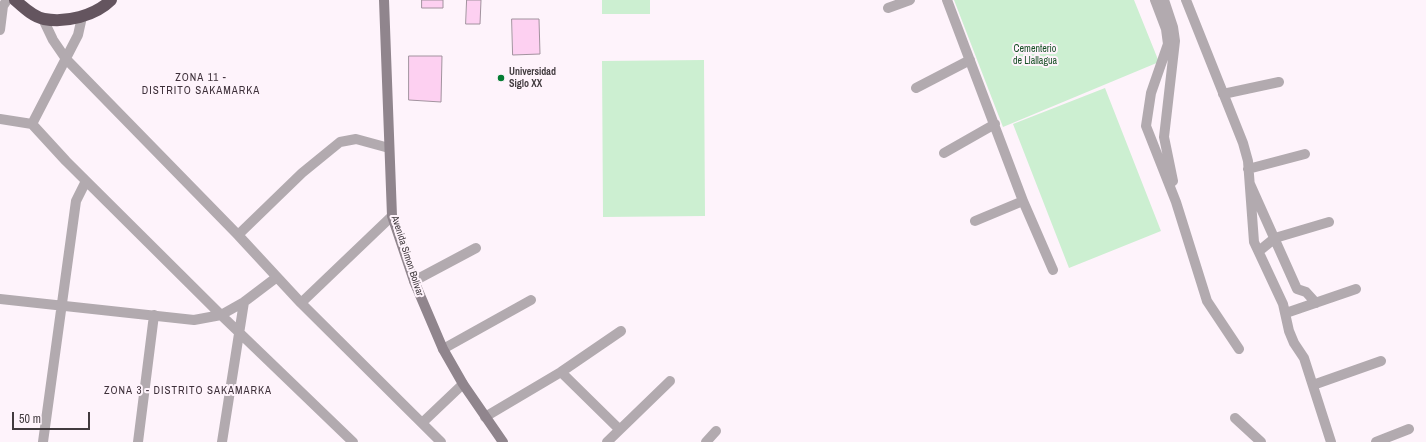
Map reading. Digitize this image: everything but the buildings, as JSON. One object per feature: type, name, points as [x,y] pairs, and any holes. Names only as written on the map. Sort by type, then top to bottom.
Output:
[{"type":"highway","points":[[15,0],[25,9],[43,19],[63,20],[82,16],[111,0]]},
{"type":"main road","name":"Avenida Simon Bolivar","points":[[384,0],[392,216],[414,282],[443,349],[463,384],[503,442]]},
{"type":"street","points":[[0,30],[3,6],[7,0]]},
{"type":"street","points":[[888,8],[910,0]]},
{"type":"street","points":[[947,0],[1023,201],[1053,270]]},
{"type":"street","points":[[1155,0],[1166,29],[1168,44],[1151,93],[1146,126],[1176,202],[1207,301],[1239,350]]},
{"type":"street","points":[[1164,0],[1173,27],[1175,41],[1164,136],[1176,202]]},
{"type":"street","points":[[1186,0],[1243,143],[1248,169],[1252,233],[1286,313],[1289,331],[1294,343],[1304,358],[1331,442]]},
{"type":"street","points":[[32,124],[78,35],[82,16]]},
{"type":"street","points":[[43,19],[53,40],[66,59],[238,235],[301,303],[441,442]]},
{"type":"street","points":[[916,88],[970,60]]},
{"type":"street","points":[[1223,94],[1279,82]]},
{"type":"street","points":[[0,119],[32,124],[86,181],[221,315],[353,442]]},
{"type":"street","points":[[944,153],[995,124]]},
{"type":"street","points":[[238,235],[302,173],[340,142],[356,139],[389,148]]},
{"type":"street","points":[[1248,169],[1306,154]]},
{"type":"street","points":[[43,442],[76,201],[86,181]]},
{"type":"street","points":[[1249,182],[1275,238],[1289,275],[1297,289],[1306,292],[1316,303]]},
{"type":"street","points":[[975,221],[1023,201]]},
{"type":"street","points":[[301,303],[392,216]]},
{"type":"street","points":[[1259,251],[1275,238],[1329,222]]},
{"type":"street","points":[[414,282],[476,248]]},
{"type":"street","points":[[0,299],[61,307],[194,320],[221,315],[244,302],[277,276]]},
{"type":"street","points":[[1286,313],[1356,289]]},
{"type":"street","points":[[443,349],[531,300]]},
{"type":"street","points":[[222,442],[244,302]]},
{"type":"street","points":[[138,442],[154,315]]},
{"type":"street","points":[[485,417],[560,372],[621,331]]},
{"type":"street","points":[[1313,385],[1381,361]]},
{"type":"street","points":[[560,372],[619,429]]},
{"type":"street","points":[[607,442],[670,381]]},
{"type":"street","points":[[422,422],[463,384]]},
{"type":"street","points":[[1235,418],[1261,442]]},
{"type":"street","points":[[1376,442],[1409,429]]},
{"type":"street","points":[[706,442],[716,431]]},
{"type":"green space","points":[[602,0],[650,0],[650,14],[602,14]]},
{"type":"green space","name":"Cementerio de Llallagua","points":[[954,0],[1134,0],[1159,62],[1003,127]]},
{"type":"green space","points":[[704,60],[705,216],[603,217],[602,61]]},
{"type":"green space","points":[[1105,88],[1161,231],[1069,268],[1013,124]]},
{"type":"place","name":"Universidad Siglo XX","points":[[501,78]]},
{"type":"district","name":"ZONA 11 - DISTRITO SAKAMARKA","points":[[201,84]]},
{"type":"district","name":"ZONA 3 - DISTRITO SAKAMARKA","points":[[188,391]]}]
